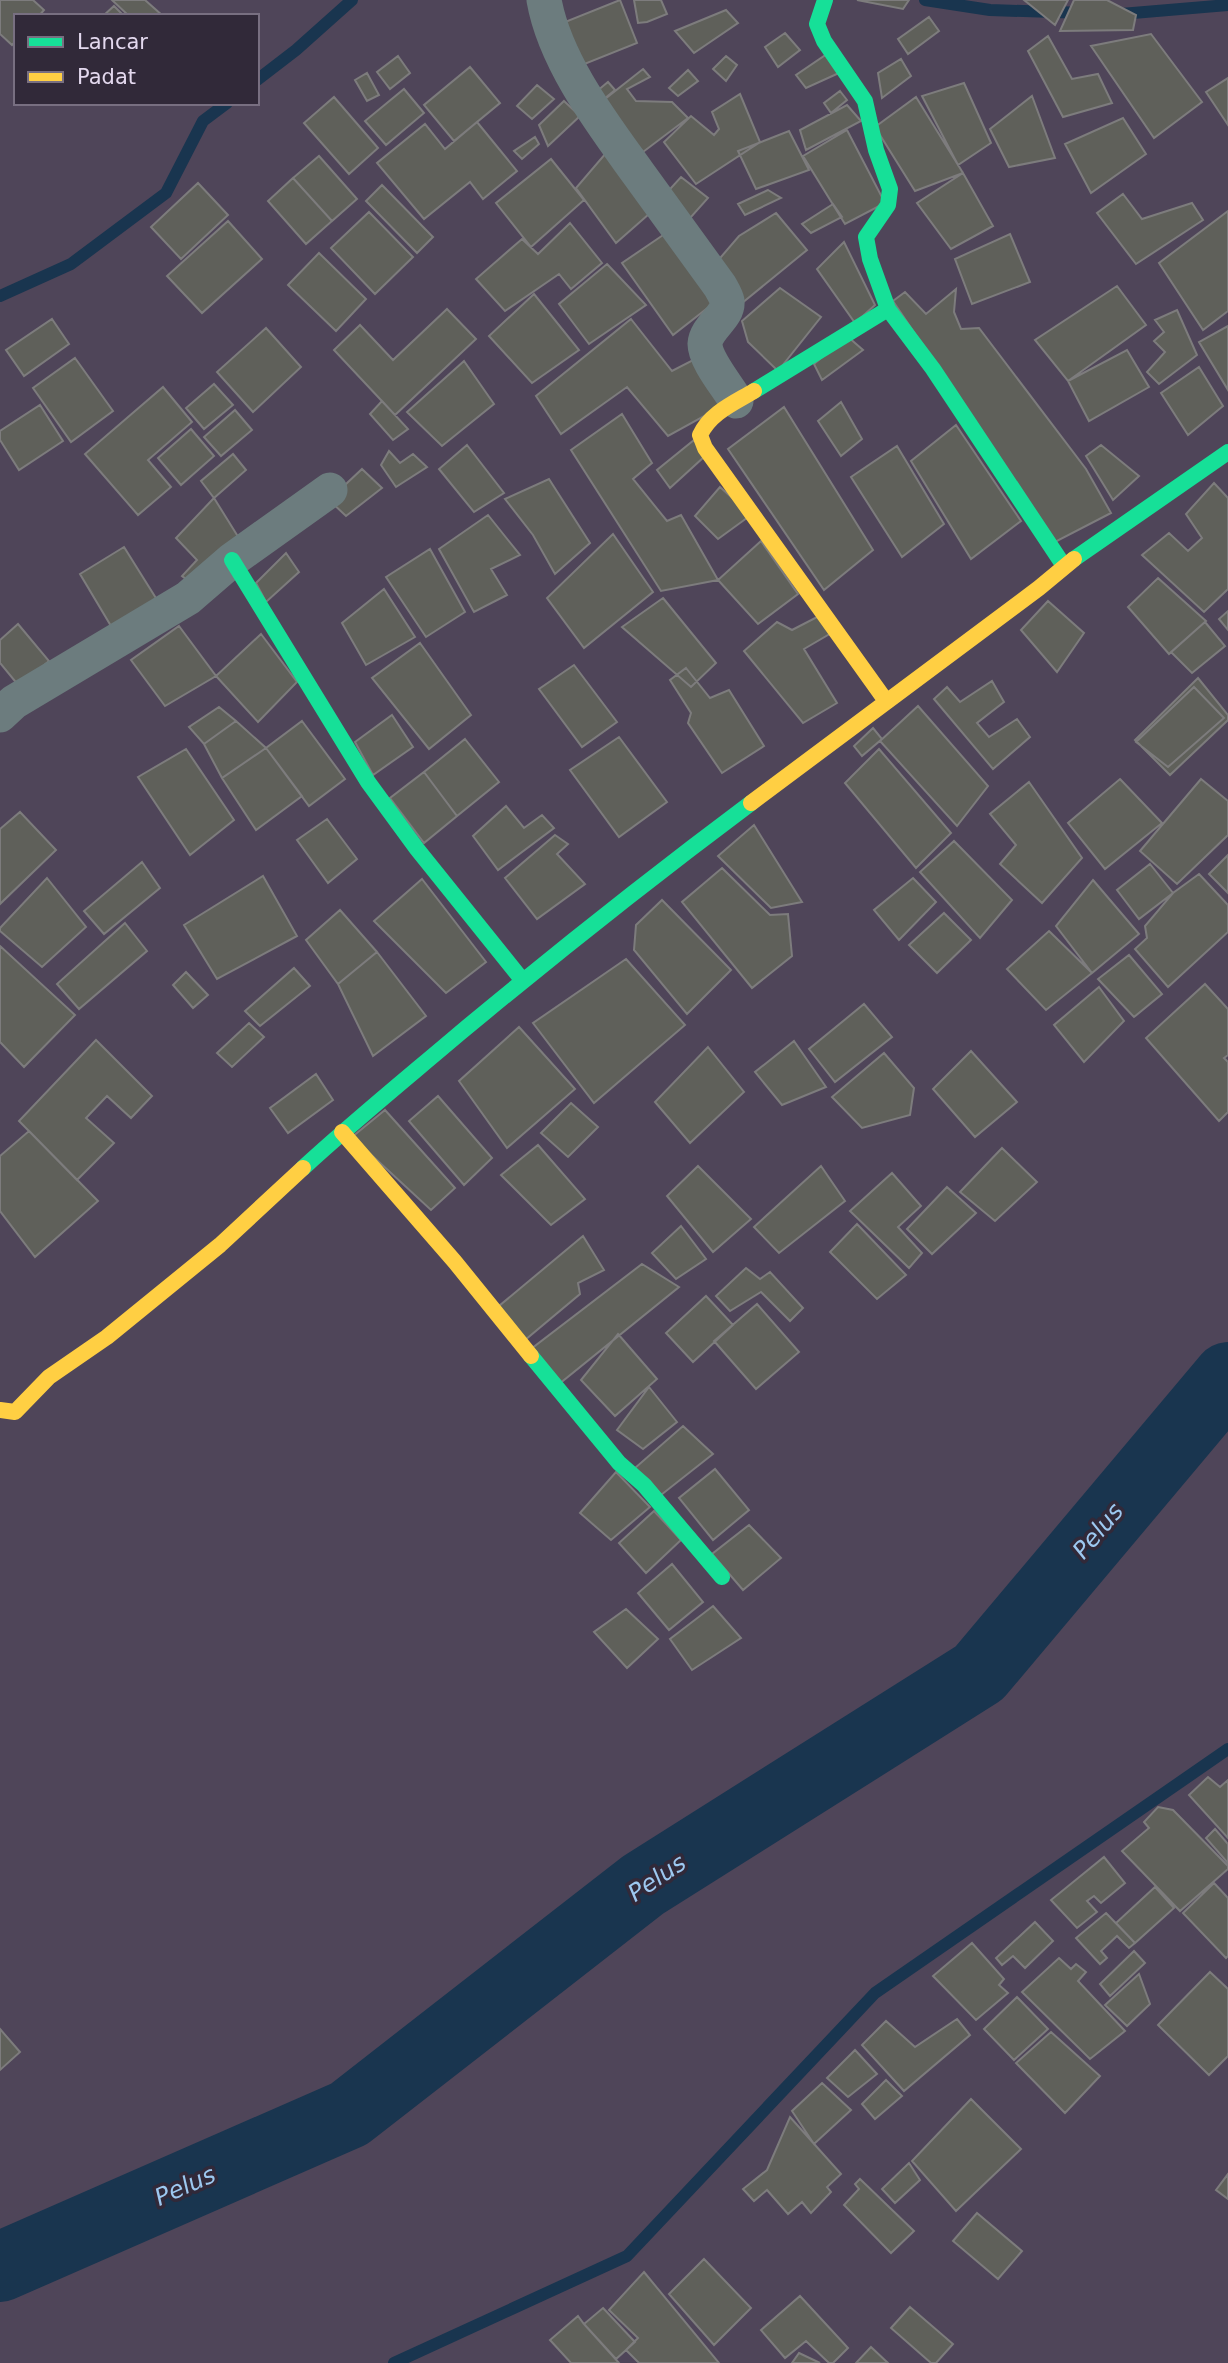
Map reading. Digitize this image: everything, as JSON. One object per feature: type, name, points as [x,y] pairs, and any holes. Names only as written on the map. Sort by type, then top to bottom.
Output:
[{"type":"street","points":[[544,0],[548,22],[600,121],[720,286],[727,301],[726,310],[707,335],[705,346],[712,363],[736,401]]},
{"type":"street","points":[[825,0],[817,24],[824,41],[865,102],[876,150],[890,189],[888,205],[866,237],[870,259],[888,309],[933,369],[1064,566]]},
{"type":"street","points":[[886,701],[705,448],[700,435],[715,414],[888,309]]},
{"type":"street","points":[[5,1418],[48,1377],[107,1338],[220,1245],[342,1132],[670,863],[1039,588],[1064,566],[1228,452]]},
{"type":"street","points":[[0,715],[14,702],[188,598],[232,560],[330,490]]},
{"type":"street","points":[[232,560],[368,782],[417,849],[523,981]]},
{"type":"street","points":[[342,1132],[455,1262],[620,1462],[644,1485],[722,1577]]},
{"type":"building","points":[[0,0],[33,0],[44,10],[41,14],[14,14],[12,45],[0,34]]},
{"type":"building","points":[[112,0],[145,0],[161,14],[127,14]]},
{"type":"building","points":[[620,0],[637,43],[577,67],[560,24]]},
{"type":"building","points":[[634,0],[661,0],[667,14],[638,23]]},
{"type":"building","points":[[857,0],[909,0],[903,9]]},
{"type":"building","points":[[1024,0],[1068,0],[1055,25]]},
{"type":"building","points":[[1074,0],[1107,0],[1136,15],[1133,30],[1060,31]]},
{"type":"building","points":[[114,6],[122,14],[105,14]]},
{"type":"building","points":[[726,10],[738,23],[694,53],[675,31]]},
{"type":"building","points":[[929,17],[939,31],[908,54],[898,39]]},
{"type":"building","points":[[785,33],[800,50],[778,67],[765,47]]},
{"type":"building","points":[[1151,34],[1202,102],[1154,138],[1091,46]]},
{"type":"building","points":[[1048,36],[1072,79],[1098,74],[1112,103],[1063,117],[1028,51]]},
{"type":"building","points":[[827,54],[839,73],[806,88],[796,75]]},
{"type":"building","points":[[398,56],[410,73],[390,89],[377,72]]},
{"type":"building","points":[[726,56],[737,65],[726,81],[713,69]]},
{"type":"building","points":[[901,59],[911,76],[882,98],[878,73]]},
{"type":"building","points":[[470,67],[500,103],[454,141],[424,105]]},
{"type":"building","points":[[643,69],[650,77],[627,89],[636,101],[672,102],[688,118],[643,152],[600,103]]},
{"type":"building","points":[[688,70],[698,81],[678,96],[669,88]]},
{"type":"building","points":[[367,73],[379,95],[367,101],[355,80]]},
{"type":"building","points":[[1228,78],[1228,125],[1206,92]]},
{"type":"building","points":[[608,82],[615,90],[604,99],[597,91]]},
{"type":"building","points":[[964,83],[991,143],[958,165],[922,96]]},
{"type":"building","points":[[537,85],[554,99],[532,119],[517,106]]},
{"type":"building","points":[[404,89],[424,113],[386,145],[365,121]]},
{"type":"building","points":[[840,91],[847,100],[831,113],[824,103]]},
{"type":"building","points":[[740,94],[760,142],[696,184],[664,142],[691,116],[714,135],[719,129],[712,112]]},
{"type":"building","points":[[1032,96],[1055,158],[1009,167],[990,129]]},
{"type":"building","points":[[334,97],[378,148],[349,174],[304,123]]},
{"type":"building","points":[[916,97],[963,173],[915,191],[875,127]]},
{"type":"building","points":[[564,101],[580,116],[548,146],[539,125]]},
{"type":"building","points":[[847,105],[861,121],[806,150],[800,130]]},
{"type":"building","points":[[1123,118],[1146,154],[1091,193],[1065,144]]},
{"type":"building","points":[[477,122],[517,171],[483,199],[470,182],[424,219],[377,163],[425,124],[445,149]]},
{"type":"building","points":[[847,130],[885,203],[845,224],[803,156]]},
{"type":"building","points":[[789,131],[809,170],[756,189],[738,151]]},
{"type":"building","points":[[535,137],[539,144],[522,159],[514,151]]},
{"type":"building","points":[[606,153],[657,207],[616,243],[576,188]]},
{"type":"building","points":[[319,156],[357,199],[332,221],[293,178]]},
{"type":"building","points":[[551,159],[584,200],[531,247],[496,203]]},
{"type":"building","points":[[963,173],[993,226],[951,249],[917,203]]},
{"type":"building","points":[[681,177],[708,198],[683,226],[660,200]]},
{"type":"building","points":[[293,178],[332,221],[306,244],[268,201]]},
{"type":"building","points":[[198,183],[228,215],[181,259],[151,227]]},
{"type":"building","points":[[382,185],[433,237],[417,253],[366,201]]},
{"type":"building","points":[[768,190],[781,198],[745,215],[738,204]]},
{"type":"building","points":[[1123,194],[1142,219],[1192,203],[1203,220],[1136,264],[1097,213]]},
{"type":"building","points":[[833,204],[842,217],[811,233],[802,224]]},
{"type":"building","points":[[1228,211],[1228,311],[1203,330],[1159,263]]},
{"type":"building","points":[[369,212],[413,257],[375,294],[331,248]]},
{"type":"building","points":[[776,213],[807,250],[736,308],[715,264],[739,236]]},
{"type":"building","points":[[228,221],[262,259],[202,313],[167,276]]},
{"type":"building","points":[[570,223],[602,263],[571,289],[559,274],[505,311],[476,279],[522,239],[538,254]]},
{"type":"building","points":[[669,231],[719,299],[673,335],[622,263]]},
{"type":"building","points":[[1010,234],[1030,282],[972,304],[955,259]]},
{"type":"building","points":[[844,242],[875,305],[855,323],[817,269]]},
{"type":"building","points":[[319,253],[366,299],[336,331],[288,285]]},
{"type":"building","points":[[607,264],[646,305],[589,344],[559,304]]},
{"type":"building","points":[[1117,286],[1146,325],[1068,381],[1035,340]]},
{"type":"building","points":[[780,288],[821,317],[778,371],[748,342],[742,321]]},
{"type":"building","points":[[956,289],[954,312],[961,329],[979,328],[1086,469],[1111,513],[1055,542],[893,301],[905,292],[926,314]]},
{"type":"building","points":[[534,294],[579,350],[532,383],[489,336]]},
{"type":"building","points":[[447,309],[476,339],[395,415],[334,350],[360,325],[393,360]]},
{"type":"building","points":[[1177,310],[1197,355],[1159,384],[1147,372],[1165,352],[1154,341],[1164,332],[1155,320]]},
{"type":"building","points":[[52,319],[69,344],[24,376],[6,350]]},
{"type":"building","points":[[631,319],[672,371],[697,358],[728,403],[668,436],[627,387],[561,434],[536,396]]},
{"type":"building","points":[[1228,326],[1228,390],[1199,342]]},
{"type":"building","points":[[266,328],[301,367],[253,412],[217,372]]},
{"type":"building","points":[[847,336],[863,350],[822,380],[814,364]]},
{"type":"building","points":[[1127,350],[1149,387],[1089,421],[1068,381]]},
{"type":"building","points":[[75,358],[113,411],[71,442],[33,388]]},
{"type":"building","points":[[464,361],[494,404],[442,446],[407,412]]},
{"type":"building","points":[[1199,367],[1223,406],[1188,435],[1161,393]]},
{"type":"building","points":[[214,384],[233,405],[204,429],[186,408]]},
{"type":"building","points":[[163,387],[192,422],[148,460],[171,487],[138,515],[85,454]]},
{"type":"building","points":[[382,401],[408,429],[393,440],[370,414]]},
{"type":"building","points":[[841,402],[862,439],[841,456],[818,421]]},
{"type":"building","points":[[40,405],[63,441],[19,470],[0,440],[0,431]]},
{"type":"building","points":[[784,407],[873,550],[824,590],[728,449]]},
{"type":"building","points":[[235,410],[252,430],[221,456],[204,437]]},
{"type":"building","points":[[622,414],[652,463],[633,479],[667,521],[681,515],[718,580],[661,591],[571,450]]},
{"type":"building","points":[[956,425],[1021,521],[971,559],[911,461]]},
{"type":"building","points":[[191,429],[214,456],[181,485],[158,458]]},
{"type":"building","points":[[694,440],[705,456],[670,488],[657,470]]},
{"type":"building","points":[[467,445],[504,493],[474,512],[439,469]]},
{"type":"building","points":[[1101,445],[1139,476],[1113,500],[1086,456]]},
{"type":"building","points":[[897,446],[944,524],[902,557],[851,477]]},
{"type":"building","points":[[389,451],[400,463],[413,454],[427,467],[396,487],[381,465]]},
{"type":"building","points":[[233,454],[246,470],[214,498],[201,481]]},
{"type":"building","points":[[362,469],[382,488],[346,516],[329,500]]},
{"type":"building","points":[[549,479],[590,543],[555,574],[533,535],[505,499]]},
{"type":"building","points":[[1214,483],[1228,498],[1228,589],[1204,612],[1142,555],[1169,533],[1188,551],[1202,538],[1186,514]]},
{"type":"building","points":[[720,487],[751,515],[718,539],[695,516]]},
{"type":"building","points":[[214,498],[242,543],[194,585],[182,576],[197,560],[176,538]]},
{"type":"building","points":[[488,515],[520,555],[491,569],[507,595],[474,612],[439,549]]},
{"type":"building","points":[[613,534],[653,592],[584,648],[547,598]]},
{"type":"building","points":[[761,541],[798,594],[758,624],[718,580]]},
{"type":"building","points":[[124,547],[159,603],[114,631],[80,574]]},
{"type":"building","points":[[430,549],[465,612],[426,637],[386,577]]},
{"type":"building","points":[[286,553],[299,572],[266,602],[256,583]]},
{"type":"building","points":[[1158,578],[1206,621],[1169,654],[1128,607]]},
{"type":"building","points":[[384,589],[415,637],[366,665],[342,623]]},
{"type":"building","points":[[663,598],[716,663],[691,687],[622,627]]},
{"type":"building","points":[[1048,601],[1084,633],[1057,672],[1021,630]]},
{"type":"building","points":[[1228,611],[1228,630],[1219,619]]},
{"type":"building","points":[[819,616],[833,632],[804,649],[837,703],[803,723],[744,651],[777,622],[792,630]]},
{"type":"building","points":[[1205,622],[1225,646],[1192,673],[1171,652]]},
{"type":"building","points":[[18,624],[49,661],[19,686],[0,663],[0,640]]},
{"type":"building","points":[[179,626],[216,676],[165,706],[131,660]]},
{"type":"building","points":[[261,634],[297,682],[258,722],[216,676]]},
{"type":"building","points":[[420,643],[471,715],[429,749],[372,678]]},
{"type":"building","points":[[574,665],[617,722],[582,747],[539,689]]},
{"type":"building","points":[[686,668],[710,698],[729,690],[764,746],[722,773],[688,723],[691,713],[670,680]]},
{"type":"building","points":[[1198,678],[1228,715],[1228,720],[1170,775],[1135,740]]},
{"type":"building","points":[[992,681],[1004,702],[977,723],[989,737],[1017,719],[1030,737],[993,769],[934,699],[947,687],[960,702]]},
{"type":"building","points":[[1194,687],[1224,718],[1168,767],[1136,742]]},
{"type":"building","points":[[918,706],[988,786],[957,826],[880,741]]},
{"type":"building","points":[[219,707],[236,721],[204,744],[189,727]]},
{"type":"building","points":[[392,715],[413,747],[373,775],[355,742]]},
{"type":"building","points":[[236,721],[266,748],[222,778],[204,744]]},
{"type":"building","points":[[302,721],[345,779],[309,806],[266,748]]},
{"type":"building","points":[[873,728],[882,739],[862,756],[854,746]]},
{"type":"building","points":[[619,737],[667,802],[619,837],[570,770]]},
{"type":"building","points":[[465,739],[499,782],[457,816],[424,772]]},
{"type":"building","points":[[266,748],[302,796],[256,830],[222,778]]},
{"type":"building","points":[[186,749],[234,820],[190,855],[138,777]]},
{"type":"building","points":[[879,749],[951,833],[916,868],[845,783]]},
{"type":"building","points":[[424,772],[457,816],[424,843],[390,798]]},
{"type":"building","points":[[1120,779],[1162,823],[1105,869],[1068,823]]},
{"type":"building","points":[[1201,779],[1228,801],[1228,835],[1177,884],[1140,851]]},
{"type":"building","points":[[1029,782],[1082,858],[1042,903],[1000,864],[1016,845],[990,814]]},
{"type":"building","points":[[506,806],[524,828],[542,815],[554,828],[498,870],[473,836]]},
{"type":"building","points":[[20,812],[56,850],[0,904],[0,829]]},
{"type":"building","points":[[327,819],[357,859],[328,883],[297,840]]},
{"type":"building","points":[[754,825],[802,902],[771,908],[718,856]]},
{"type":"building","points":[[555,835],[568,844],[557,854],[585,884],[537,919],[505,878]]},
{"type":"building","points":[[954,841],[1012,900],[980,938],[920,872]]},
{"type":"building","points":[[1228,855],[1228,893],[1209,874]]},
{"type":"building","points":[[142,862],[160,888],[104,934],[84,911]]},
{"type":"building","points":[[1150,864],[1173,893],[1139,919],[1117,890]]},
{"type":"building","points":[[722,868],[770,915],[788,914],[792,956],[752,988],[682,902]]},
{"type":"building","points":[[1199,874],[1228,905],[1228,932],[1168,987],[1135,949],[1147,938],[1145,926],[1173,893]]},
{"type":"building","points":[[263,876],[297,936],[217,979],[184,925]]},
{"type":"building","points":[[47,878],[86,927],[42,967],[0,931],[0,928]]},
{"type":"building","points":[[913,878],[936,902],[899,940],[874,910]]},
{"type":"building","points":[[422,879],[486,962],[446,993],[374,921]]},
{"type":"building","points":[[1093,880],[1139,934],[1092,973],[1056,926]]},
{"type":"building","points":[[662,900],[731,970],[687,1014],[634,950],[636,925]]},
{"type":"building","points":[[340,910],[377,952],[338,984],[306,940]]},
{"type":"building","points":[[944,913],[971,940],[937,973],[909,945]]},
{"type":"building","points":[[125,923],[147,951],[79,1009],[57,984]]},
{"type":"building","points":[[1049,931],[1092,973],[1046,1010],[1007,969]]},
{"type":"building","points":[[0,946],[75,1015],[24,1067],[0,1042]]},
{"type":"building","points":[[377,952],[426,1016],[373,1056],[338,984]]},
{"type":"building","points":[[1129,955],[1162,994],[1134,1017],[1098,979]]},
{"type":"building","points":[[626,959],[685,1025],[594,1103],[533,1023]]},
{"type":"building","points":[[294,968],[310,986],[260,1026],[245,1011]]},
{"type":"building","points":[[186,972],[208,995],[193,1008],[173,985]]},
{"type":"building","points":[[1205,984],[1228,1009],[1228,1055],[1224,1058],[1228,1062],[1228,1112],[1219,1121],[1146,1038]]},
{"type":"building","points":[[1099,987],[1124,1021],[1084,1062],[1054,1025]]},
{"type":"building","points":[[864,1004],[892,1037],[835,1082],[809,1049]]},
{"type":"building","points":[[249,1023],[264,1037],[232,1067],[217,1053]]},
{"type":"building","points":[[519,1027],[575,1089],[507,1148],[459,1081]]},
{"type":"building","points":[[96,1040],[152,1096],[131,1118],[107,1096],[86,1118],[114,1143],[77,1180],[19,1121]]},
{"type":"building","points":[[794,1041],[826,1087],[782,1105],[755,1072]]},
{"type":"building","points":[[708,1047],[744,1092],[690,1143],[655,1102]]},
{"type":"building","points":[[971,1051],[1017,1102],[975,1137],[933,1089]]},
{"type":"building","points":[[884,1053],[914,1088],[910,1115],[862,1128],[832,1097]]},
{"type":"building","points":[[316,1074],[333,1100],[288,1133],[270,1108]]},
{"type":"building","points":[[438,1096],[492,1158],[464,1185],[409,1121]]},
{"type":"building","points":[[571,1103],[598,1127],[568,1157],[541,1133]]},
{"type":"building","points":[[385,1110],[455,1188],[431,1210],[352,1137]]},
{"type":"building","points":[[29,1131],[98,1201],[35,1257],[0,1211],[0,1156]]},
{"type":"building","points":[[538,1145],[585,1199],[551,1225],[501,1175]]},
{"type":"building","points":[[1002,1148],[1037,1182],[995,1221],[960,1192]]},
{"type":"building","points":[[698,1166],[751,1219],[713,1252],[667,1196]]},
{"type":"building","points":[[821,1166],[845,1201],[779,1253],[754,1227]]},
{"type":"building","points":[[892,1173],[921,1206],[898,1227],[922,1253],[909,1268],[850,1211]]},
{"type":"building","points":[[947,1187],[976,1213],[932,1254],[907,1229]]},
{"type":"building","points":[[857,1224],[906,1275],[877,1299],[830,1252]]},
{"type":"building","points":[[681,1226],[706,1259],[676,1279],[652,1253]]},
{"type":"building","points":[[583,1236],[604,1270],[578,1283],[580,1294],[525,1340],[499,1306]]},
{"type":"building","points":[[642,1264],[679,1287],[559,1384],[531,1349]]},
{"type":"building","points":[[746,1268],[760,1279],[770,1272],[803,1308],[790,1321],[761,1292],[730,1311],[716,1296]]},
{"type":"building","points":[[706,1296],[733,1325],[693,1362],[666,1333]]},
{"type":"building","points":[[757,1304],[799,1352],[756,1389],[714,1341]]},
{"type":"building","points":[[618,1334],[657,1379],[615,1416],[581,1380]]},
{"type":"building","points":[[649,1387],[677,1422],[643,1449],[617,1430]]},
{"type":"building","points":[[683,1426],[713,1454],[661,1495],[635,1468]]},
{"type":"building","points":[[715,1469],[749,1510],[713,1540],[679,1498]]},
{"type":"building","points":[[616,1472],[650,1507],[611,1540],[580,1513]]},
{"type":"building","points":[[654,1511],[681,1540],[646,1573],[619,1543]]},
{"type":"building","points":[[749,1525],[781,1558],[743,1590],[712,1554]]},
{"type":"building","points":[[672,1564],[703,1602],[669,1630],[638,1593]]},
{"type":"building","points":[[713,1606],[741,1638],[692,1670],[670,1639]]},
{"type":"building","points":[[626,1609],[658,1639],[627,1668],[594,1632]]},
{"type":"building","points":[[1208,1777],[1220,1787],[1228,1780],[1228,1838],[1189,1795]]},
{"type":"building","points":[[1158,1807],[1173,1810],[1228,1866],[1228,1869],[1180,1911],[1122,1851],[1149,1828],[1144,1822]]},
{"type":"building","points":[[1215,1829],[1228,1844],[1228,1863],[1206,1838]]},
{"type":"building","points":[[1104,1857],[1125,1883],[1101,1903],[1094,1896],[1087,1901],[1097,1912],[1077,1928],[1051,1900]]},
{"type":"building","points":[[1214,1883],[1228,1898],[1226,1958],[1183,1913]]},
{"type":"building","points":[[1155,1887],[1174,1908],[1135,1943],[1116,1923]]},
{"type":"building","points":[[1106,1913],[1135,1943],[1129,1948],[1117,1936],[1101,1951],[1107,1958],[1100,1964],[1076,1938]]},
{"type":"building","points":[[1035,1922],[1053,1941],[1025,1968],[1013,1956],[1002,1965],[996,1958]]},
{"type":"building","points":[[972,1943],[1004,1979],[999,1985],[1008,1993],[976,2020],[933,1976]]},
{"type":"building","points":[[1134,1951],[1145,1963],[1110,1996],[1100,1984]]},
{"type":"building","points":[[1059,1958],[1071,1969],[1076,1964],[1086,1972],[1078,1981],[1125,2031],[1090,2059],[1022,1992]]},
{"type":"building","points":[[1210,1972],[1228,1989],[1228,2056],[1209,2075],[1158,2025]]},
{"type":"building","points":[[1139,1974],[1150,2004],[1127,2026],[1105,2005]]},
{"type":"building","points":[[1017,1997],[1048,2029],[1014,2060],[984,2029]]},
{"type":"building","points":[[957,2019],[970,2035],[904,2091],[862,2045],[886,2021],[915,2047]]},
{"type":"building","points":[[0,2029],[20,2052],[0,2070]]},
{"type":"building","points":[[1051,2032],[1100,2076],[1065,2113],[1016,2063]]},
{"type":"building","points":[[855,2050],[877,2074],[848,2097],[827,2078]]},
{"type":"building","points":[[886,2080],[902,2096],[875,2119],[862,2104]]},
{"type":"building","points":[[822,2083],[851,2110],[814,2144],[792,2111]]},
{"type":"building","points":[[971,2099],[1021,2149],[956,2211],[912,2161]]},
{"type":"building","points":[[790,2117],[841,2174],[827,2187],[831,2192],[811,2213],[802,2202],[788,2214],[767,2190],[754,2201],[743,2189],[767,2170]]},
{"type":"building","points":[[909,2163],[920,2180],[895,2203],[882,2189]]},
{"type":"building","points":[[1228,2174],[1228,2199],[1216,2190]]},
{"type":"building","points":[[860,2179],[914,2231],[891,2253],[844,2205],[859,2189],[855,2184]]},
{"type":"building","points":[[977,2213],[1022,2251],[998,2279],[953,2241]]},
{"type":"building","points":[[704,2259],[751,2308],[714,2345],[669,2294]]},
{"type":"building","points":[[644,2272],[719,2363],[639,2363],[626,2350],[638,2338],[609,2310]]},
{"type":"building","points":[[800,2296],[848,2348],[833,2363],[829,2363],[806,2341],[785,2358],[761,2330]]},
{"type":"building","points":[[910,2307],[953,2344],[936,2363],[931,2363],[891,2328]]},
{"type":"building","points":[[603,2308],[635,2342],[616,2359],[584,2324]]},
{"type":"building","points":[[578,2316],[619,2363],[571,2363],[550,2340]]},
{"type":"building","points":[[871,2347],[888,2363],[856,2363]]},
{"type":"building","points":[[799,2353],[820,2363],[792,2363]]},
{"type":"waterway","points":[[259,78],[296,50],[352,0]]},
{"type":"waterway","points":[[925,0],[990,10],[1085,13]]},
{"type":"waterway","points":[[1121,14],[1228,5]]},
{"type":"waterway","points":[[0,296],[71,264],[166,193],[203,121],[224,105]]},
{"type":"waterway","name":"Pelus","points":[[0,2267],[349,2114],[643,1885],[979,1673],[1228,1377]]},
{"type":"waterway","points":[[394,2363],[627,2256],[875,1993],[1228,1749]]},
{"type":"traffic: fast","points":[[825,0],[817,24],[824,41],[865,101],[876,150],[890,189],[888,205],[866,237],[870,259],[888,309],[933,369],[1064,566]]},
{"type":"traffic: fast","points":[[754,391],[888,309]]},
{"type":"traffic: fast","points":[[1074,559],[1228,452]]},
{"type":"traffic: fast","points":[[232,560],[368,782],[417,849],[523,981]]},
{"type":"traffic: fast","points":[[303,1168],[532,974],[640,887],[751,803]]},
{"type":"traffic: fast","points":[[531,1356],[619,1463],[644,1485],[722,1577]]},
{"type":"traffic: slow","points":[[754,391],[723,409],[704,427],[700,435],[705,448],[886,701]]},
{"type":"traffic: slow","points":[[751,803],[1074,559]]},
{"type":"traffic: slow","points":[[342,1132],[455,1262],[531,1356]]},
{"type":"traffic: slow","points":[[0,1410],[15,1412],[49,1377],[107,1337],[220,1245],[303,1168]]}]
